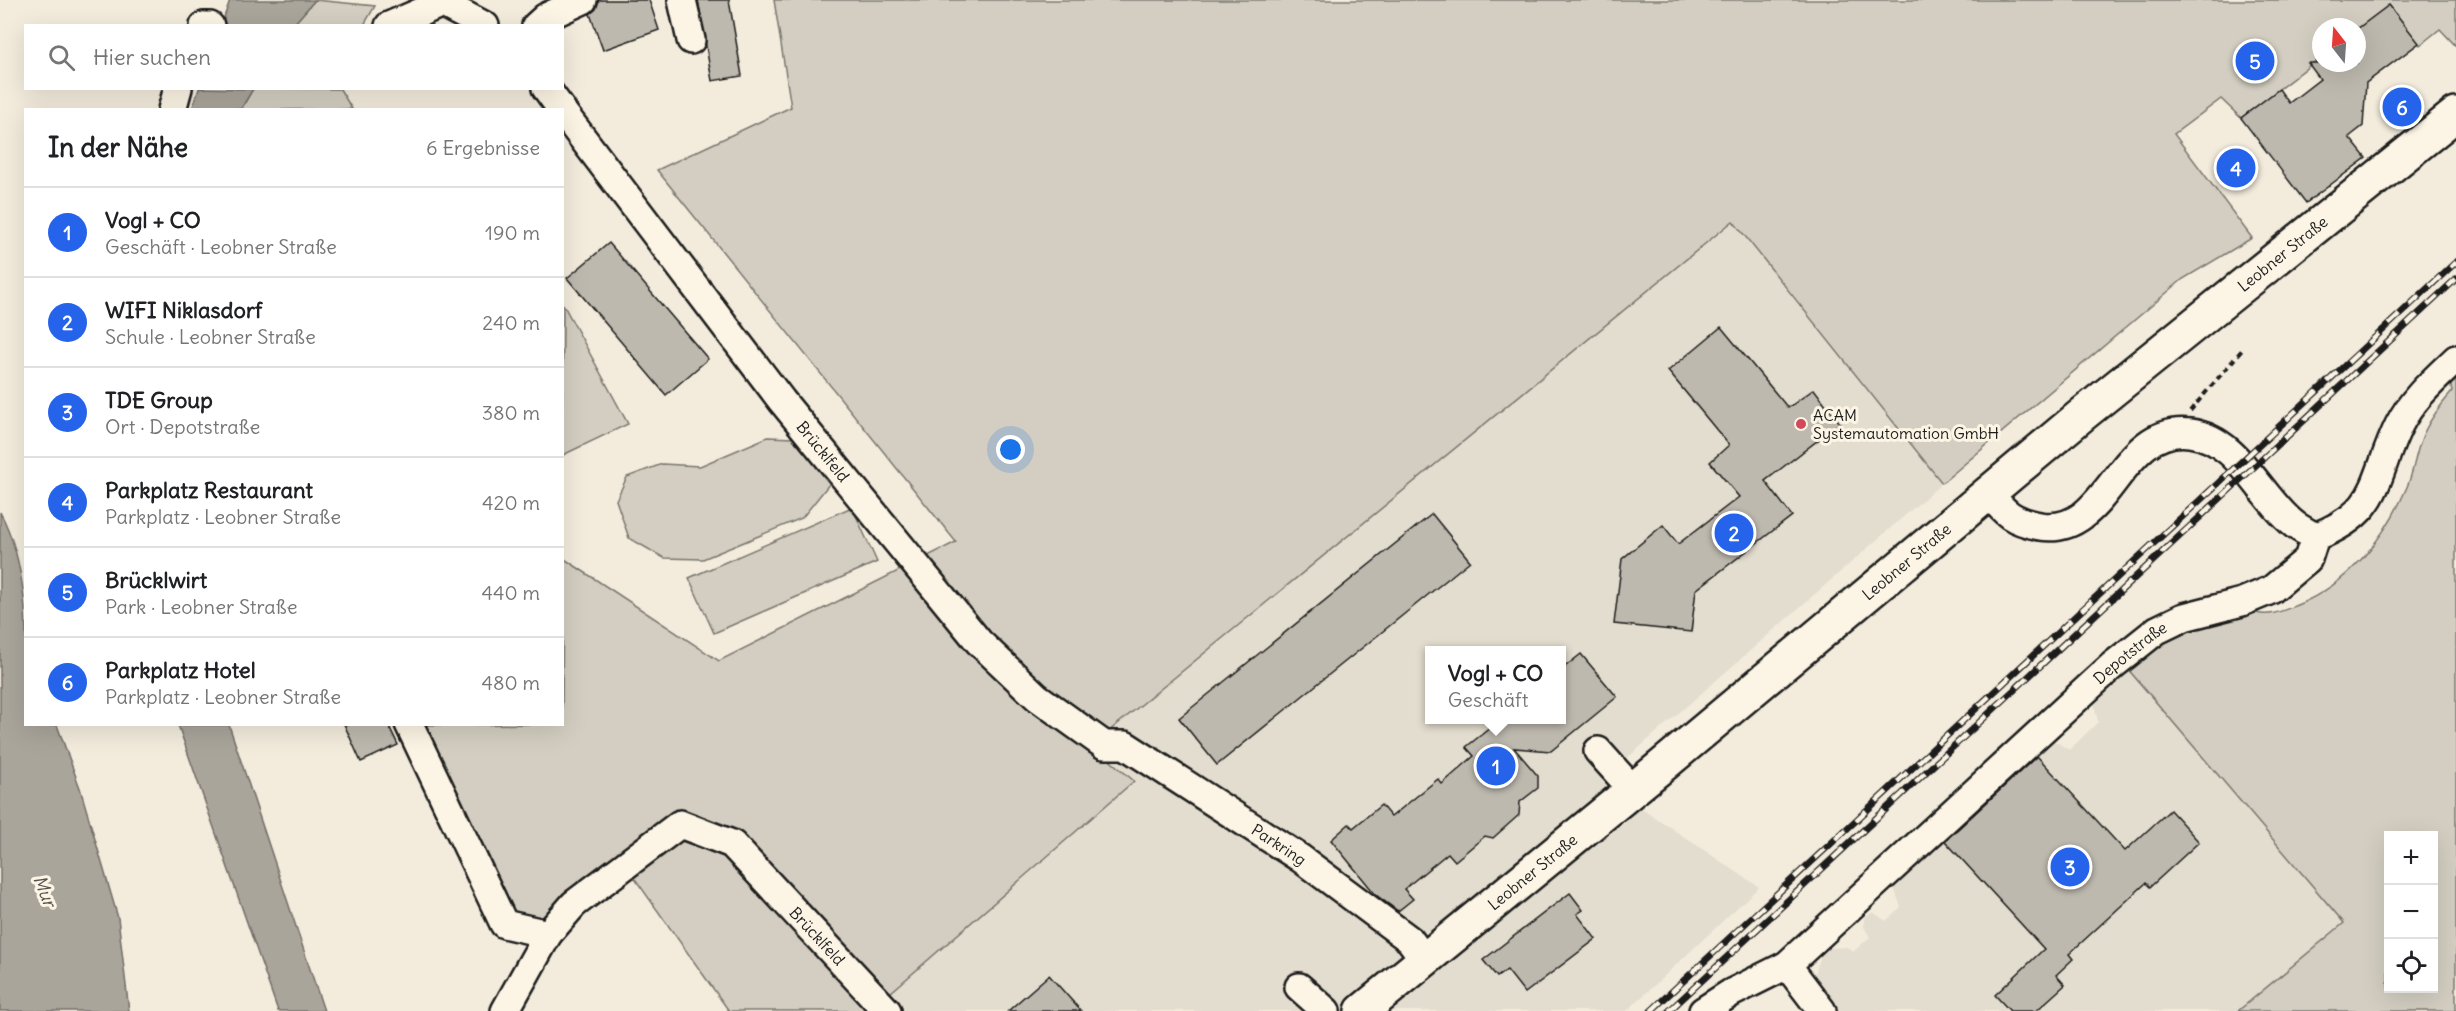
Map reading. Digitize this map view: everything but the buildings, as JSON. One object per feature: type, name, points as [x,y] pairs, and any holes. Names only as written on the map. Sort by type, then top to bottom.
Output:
[{"type":"main road","name":"Leobner Straße","points":[[1362,1011],[1989,493],[2456,114]]},
{"type":"street","points":[[538,24],[546,17],[583,0]]},
{"type":"street","points":[[682,0],[691,40]]},
{"type":"street","points":[[394,24],[439,1],[481,24]]},
{"type":"street","points":[[173,108],[177,90]]},
{"type":"street","name":"Brücklfeld","points":[[547,90],[561,108]]},
{"type":"street","name":"Brücklfeld","points":[[564,113],[782,401],[980,642],[1037,697],[1104,745],[1125,745]]},
{"type":"street","points":[[1989,493],[2005,514],[2032,524],[2056,528],[2078,522],[2101,498],[2122,468],[2144,447],[2170,434],[2190,433],[2213,441],[2234,457],[2294,524],[2315,537],[2340,527],[2368,500],[2381,474],[2399,425],[2418,396],[2456,359]]},
{"type":"street","name":"Depotstraße","points":[[1703,1011],[1731,993],[1787,965],[2113,665],[2157,630],[2184,617],[2242,602],[2271,590],[2308,559],[2315,537]]},
{"type":"street","points":[[411,726],[504,924],[549,933]]},
{"type":"street","name":"Parkring","points":[[1125,745],[1300,858],[1410,940],[1424,959]]},
{"type":"street","points":[[1598,751],[1633,789]]},
{"type":"street","name":"Brücklfeld","points":[[505,1011],[549,933],[574,904],[680,824],[732,844],[887,1011]]},
{"type":"street","points":[[1787,965],[1822,1011]]},
{"type":"street","points":[[1299,987],[1326,1011]]},
{"type":"path","points":[[2170,434],[2242,350]]},
{"type":"shaded area","points":[[315,0],[375,6],[365,24],[294,24]]},
{"type":"shaded area","points":[[774,0],[2456,0],[2456,46],[2440,29],[2420,45],[2389,5],[2366,22],[2366,18],[2312,18],[2312,64],[2241,118],[2221,99],[2174,134],[2252,238],[2183,279],[1942,483],[1733,221],[1092,745],[1134,781],[882,1000],[891,1011],[729,1011],[626,866],[548,934],[504,924],[409,726],[564,726],[564,559],[719,661],[956,542],[657,170],[791,107]]},
{"type":"shaded area","points":[[252,90],[341,90],[351,108],[242,108]]},
{"type":"shaded area","points":[[1734,221],[1942,483],[1601,781],[1759,887],[1627,1011],[891,1011],[882,1000],[1133,782],[1091,746]]},
{"type":"shaded area","points":[[564,306],[628,424],[564,454]]},
{"type":"shaded area","points":[[2456,375],[2456,1011],[2238,1011],[2344,923],[2127,668],[2164,639],[2192,625],[2249,610],[2261,614],[2279,612],[2316,596],[2349,572],[2388,524],[2409,482],[2418,448],[2426,429],[2452,392],[2450,381]]},
{"type":"shaded area","points":[[768,437],[794,438],[830,483],[802,518],[703,559],[664,558],[629,538],[616,500],[627,477],[662,464],[700,466]]},
{"type":"shaded area","points":[[852,507],[877,562],[714,633],[689,578]]},
{"type":"shaded area","points":[[2127,668],[2344,923],[2238,1011],[1834,1011],[1823,998],[1815,973],[1821,956],[1831,948],[1846,947],[1854,951],[1870,937],[1864,927],[1864,918],[1873,912],[1886,921],[1901,907],[1894,888],[1897,876],[2036,746],[2053,740],[2069,750],[2098,722],[2094,704]]},
{"type":"water","points":[[230,0],[315,0],[294,24],[222,24]]},
{"type":"water","points":[[198,90],[252,90],[242,108],[192,108]]},
{"type":"water","name":"Mur","points":[[0,512],[11,536],[23,588],[24,726],[57,726],[80,788],[118,918],[129,1011],[0,1011]]},
{"type":"water","points":[[178,726],[229,726],[324,1011],[278,1011]]},
{"type":"railway","points":[[1651,1011],[2456,262]]},
{"type":"railway","points":[[1669,1011],[2456,279]]},
{"type":"place","name":"Brücklwirt","points":[[2255,61]]},
{"type":"place","name":"Parkplatz Hotel","points":[[2402,107]]},
{"type":"place","name":"Parkplatz Restaurant","points":[[2236,168]]},
{"type":"place","name":"ACAM Systemautomation GmbH","points":[[1801,424]]},
{"type":"place","name":"WIFI Niklasdorf","points":[[1734,533]]},
{"type":"place","name":"Vogl + CO","points":[[1496,766]]},
{"type":"place","name":"TDE Group","points":[[2070,867]]}]
